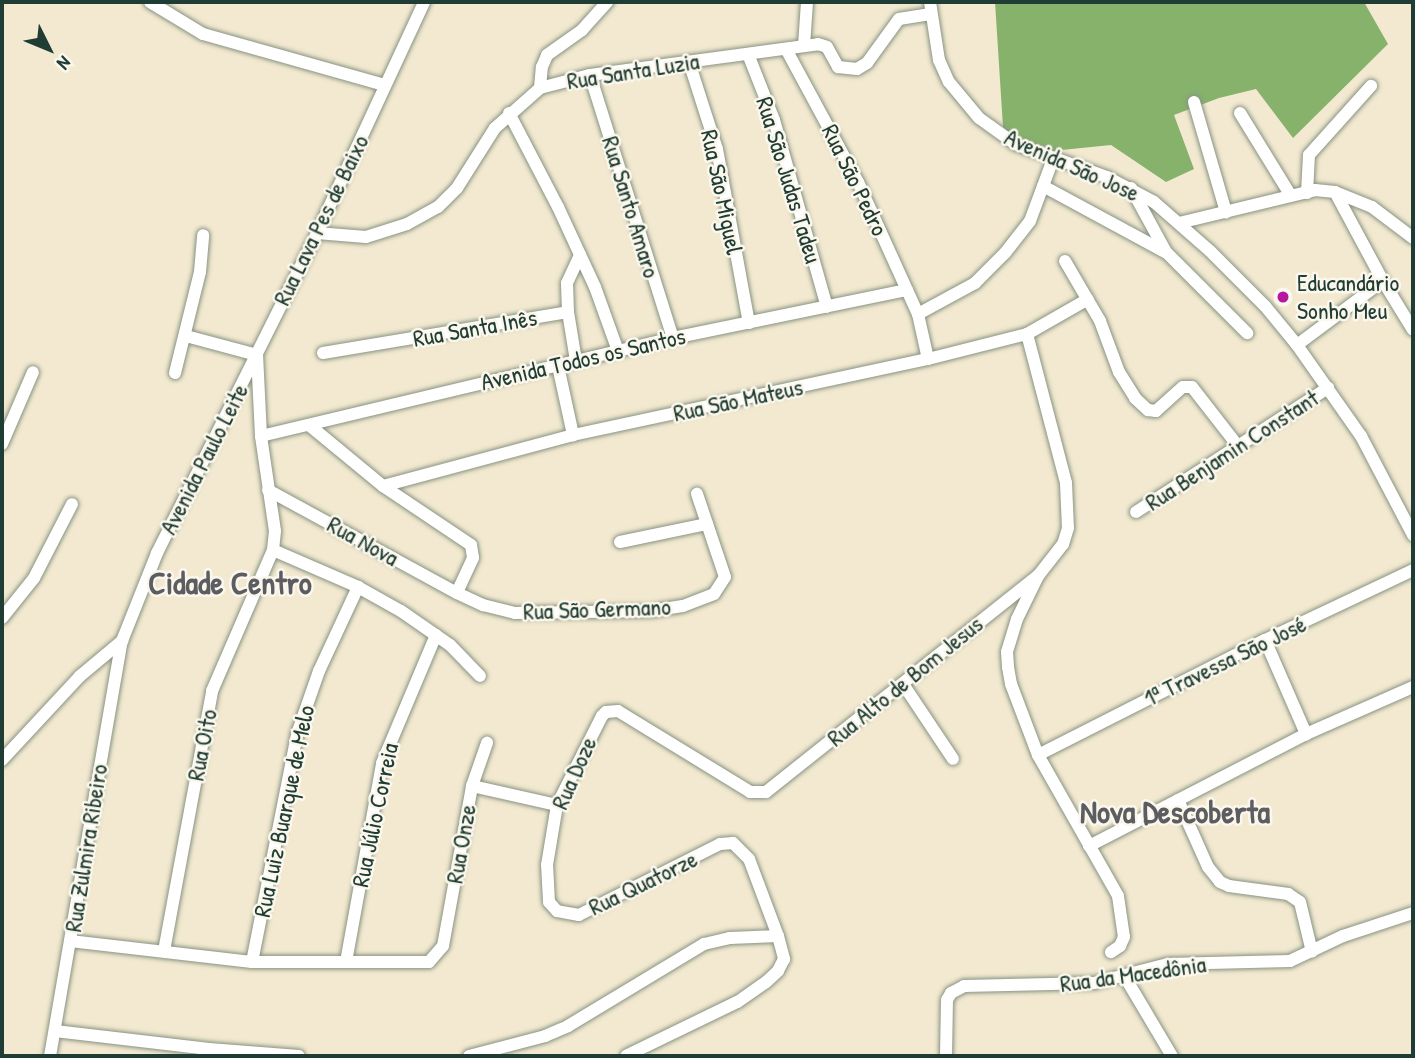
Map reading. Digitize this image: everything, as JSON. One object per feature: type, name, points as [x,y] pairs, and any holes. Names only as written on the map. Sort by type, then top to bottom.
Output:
[{"type":"street","points":[[150,2],[202,34],[384,85]]},
{"type":"street","name":"Rua Lava Pes de Baixo","points":[[257,355],[424,2]]},
{"type":"street","points":[[540,88],[542,67],[552,51],[582,30],[607,2]]},
{"type":"street","points":[[807,2],[804,46],[824,45],[838,67],[857,69],[867,63],[899,19],[931,8]]},
{"type":"street","name":"Avenida São Jose","points":[[931,8],[939,60],[963,102],[998,133],[1053,159],[1131,188],[1179,223],[1265,306],[1297,345],[1361,436],[1413,535]]},
{"type":"street","name":"Rua Santa Luzia","points":[[317,233],[366,237],[396,228],[438,207],[457,188],[480,148],[509,113],[540,88],[590,75],[804,46]]},
{"type":"street","name":"Rua São Pedro","points":[[786,49],[858,182],[918,314],[928,359]]},
{"type":"street","name":"Rua São Judas Tadeu","points":[[748,54],[774,120],[827,307]]},
{"type":"street","name":"Rua São Miguel","points":[[689,62],[717,149],[749,323]]},
{"type":"street","name":"Rua Santo Amaro","points":[[590,75],[673,338]]},
{"type":"street","points":[[1307,192],[1309,155],[1371,86]]},
{"type":"street","points":[[1194,102],[1226,212]]},
{"type":"street","points":[[509,113],[580,255],[618,351]]},
{"type":"street","points":[[1240,113],[1291,196]]},
{"type":"street","points":[[918,314],[958,294],[992,269],[1030,221],[1053,159]]},
{"type":"street","points":[[1043,186],[1166,252]]},
{"type":"street","points":[[1131,188],[1166,252],[1247,333]]},
{"type":"street","points":[[1179,223],[1307,192],[1335,192],[1372,207],[1413,237]]},
{"type":"street","points":[[1335,192],[1413,330]]},
{"type":"street","points":[[175,373],[200,272],[203,235]]},
{"type":"street","name":"Rua Santa Inês","points":[[323,353],[568,312],[567,282],[580,255]]},
{"type":"street","points":[[1065,261],[1088,299],[1126,386],[1144,407],[1156,411],[1183,387],[1192,387],[1238,446]]},
{"type":"street","points":[[1297,345],[1383,281]]},
{"type":"street","name":"Avenida Todos os Santos","points":[[261,436],[673,338],[907,290]]},
{"type":"street","name":"Rua São Mateus","points":[[383,486],[573,435],[928,359],[1027,334],[1088,299]]},
{"type":"street","points":[[568,312],[576,361]]},
{"type":"street","points":[[1027,334],[1066,483],[1068,528],[1063,544],[1038,576],[1017,619],[1007,652],[1011,684],[1038,755],[1118,896],[1124,937],[1120,947],[1111,951]]},
{"type":"street","points":[[186,336],[257,355],[261,436],[275,531],[273,550],[358,587],[436,635],[460,653],[480,676]]},
{"type":"street","name":"Avenida Paulo Leite","points":[[2,760],[79,676],[122,641],[157,553],[257,355]]},
{"type":"street","points":[[558,366],[573,435]]},
{"type":"street","points":[[2,444],[33,373]]},
{"type":"street","name":"Rua Benjamin Constant","points":[[1136,512],[1328,388]]},
{"type":"street","points":[[309,425],[383,486],[471,545],[473,558],[457,593]]},
{"type":"street","name":"Rua Nova","points":[[268,490],[457,593]]},
{"type":"street","name":"Rua São Germano","points":[[457,593],[483,605],[515,613],[651,611],[684,606],[714,594],[724,583],[725,577],[697,494]]},
{"type":"street","points":[[2,618],[34,578],[72,504]]},
{"type":"street","points":[[620,542],[707,524]]},
{"type":"street","name":"Rua Oito","points":[[164,951],[212,691],[273,550]]},
{"type":"street","name":"1ª Travessa São José","points":[[1038,755],[1265,640],[1413,570]]},
{"type":"street","name":"Rua Alto de Bom Jesus","points":[[628,716],[750,792],[774,788],[1038,576]]},
{"type":"street","name":"Rua Luiz Buarque de Melo","points":[[252,962],[297,734],[319,671],[358,587]]},
{"type":"street","name":"Rua Júlio Correia","points":[[346,962],[382,762],[436,635]]},
{"type":"street","points":[[1265,640],[1306,734]]},
{"type":"street","name":"Rua Zulmira Ribeiro","points":[[50,1056],[122,641]]},
{"type":"street","points":[[902,684],[953,759]]},
{"type":"street","points":[[1089,846],[1306,734],[1413,687]]},
{"type":"street","name":"Rua Doze","points":[[549,902],[547,865],[557,805],[601,716],[612,710],[628,716]]},
{"type":"street","name":"Rua Onze","points":[[346,962],[429,962],[443,946],[472,786],[487,743]]},
{"type":"street","points":[[472,786],[557,805]]},
{"type":"street","points":[[1178,800],[1208,867],[1220,882],[1288,894],[1300,902],[1312,952]]},
{"type":"street","name":"Rua Quatorze","points":[[549,902],[557,911],[579,915],[720,844],[739,846],[758,878],[778,936]]},
{"type":"street","name":"Rua da Macedônia","points":[[946,1056],[947,1000],[964,986],[1065,985],[1125,977],[1168,964],[1290,961],[1343,936],[1413,913]]},
{"type":"street","points":[[469,1056],[545,1036],[568,1027],[704,944],[730,938],[778,936],[784,958],[778,971],[766,982],[737,1002],[626,1056]]},
{"type":"street","points":[[70,942],[252,962],[346,962]]},
{"type":"street","points":[[1125,977],[1172,1056]]},
{"type":"street","points":[[55,1031],[209,1049],[299,1056]]},
{"type":"green space","points":[[995,2],[1364,2],[1388,44],[1293,138],[1256,89],[1219,98],[1174,115],[1194,169],[1166,182],[1111,145],[1032,153],[1003,127]]},
{"type":"place","name":"Educandário Sonho Meu","points":[[1283,297]]},
{"type":"district","name":"Cidade Centro","points":[[230,583]]},
{"type":"district","name":"Nova Descoberta","points":[[1175,812]]}]
